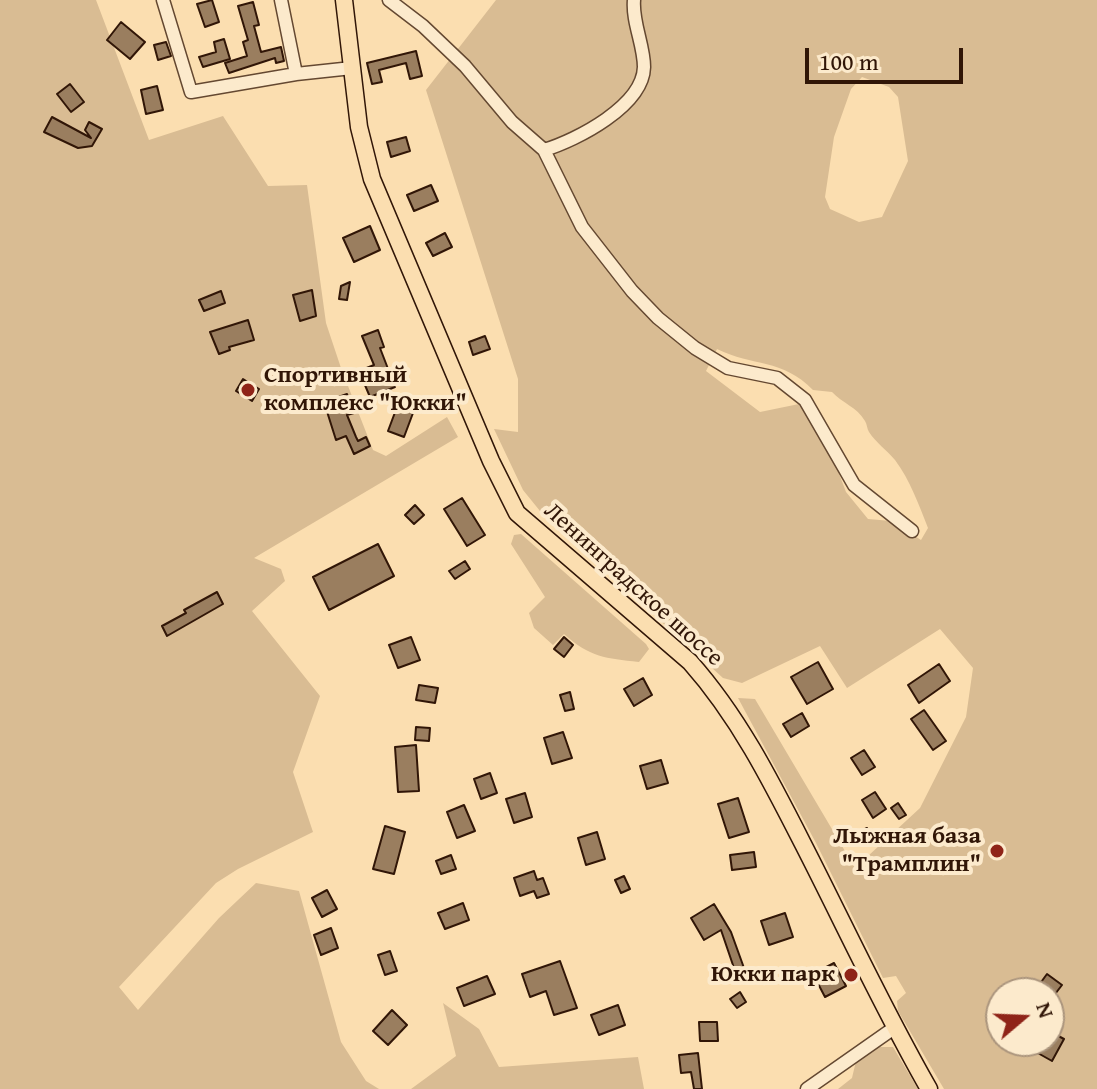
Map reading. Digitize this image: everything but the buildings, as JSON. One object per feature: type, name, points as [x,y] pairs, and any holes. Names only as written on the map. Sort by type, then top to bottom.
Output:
[{"type":"main road","name":"Ленинградское шоссе","points":[[344,0],[359,127],[372,179],[491,461],[517,513],[690,662],[714,689],[770,779],[894,1028],[929,1089]]},
{"type":"street","points":[[163,0],[191,92],[352,68]]},
{"type":"street","points":[[281,0],[296,74]]},
{"type":"street","points":[[389,0],[423,26],[465,66],[512,122],[544,150],[582,227],[632,291],[658,318],[695,348],[728,368],[777,378],[805,400],[854,485],[912,531]]},
{"type":"street","points":[[544,150],[564,144],[600,124],[640,89],[644,67],[634,0]]},
{"type":"street","points":[[807,1089],[894,1028]]},
{"type":"shaded area","points":[[0,0],[96,0],[149,140],[223,116],[268,186],[307,185],[326,323],[373,450],[386,456],[447,417],[458,437],[254,558],[281,569],[285,581],[252,611],[320,696],[293,772],[313,832],[216,883],[119,987],[138,1010],[219,918],[256,883],[299,891],[341,1042],[366,1081],[379,1089],[0,1089]]},
{"type":"shaded area","points":[[496,0],[1097,0],[1097,1089],[944,1089],[898,1011],[897,1001],[906,993],[896,976],[883,978],[816,843],[738,698],[755,699],[855,868],[920,808],[966,717],[973,668],[940,629],[847,688],[820,646],[742,683],[723,678],[540,511],[523,490],[494,429],[518,432],[518,379],[426,90]],"holes":[[[862,77],[889,87],[898,97],[908,161],[882,217],[859,222],[830,209],[825,197],[834,137],[851,89]],[[717,349],[790,373],[813,390],[832,392],[862,416],[868,431],[895,460],[910,484],[928,528],[921,540],[891,521],[868,519],[846,492],[830,450],[799,404],[760,412],[706,371]]]},
{"type":"shaded area","points":[[521,534],[646,644],[649,649],[639,662],[599,656],[564,634],[553,645],[534,628],[529,613],[545,597],[511,544],[514,535]]},
{"type":"shaded area","points":[[443,1003],[479,1029],[499,1067],[638,1057],[644,1089],[411,1089],[456,1056]]},
{"type":"shaded area","points":[[878,1047],[893,1047],[918,1089],[838,1089],[852,1078],[856,1061]]},
{"type":"place","name":"Спортивный комплекс \"Юкки\"","points":[[248,390]]},
{"type":"place","name":"Лыжная база \"Трамплин\"","points":[[997,851]]},
{"type":"place","name":"Юкки парк","points":[[851,975]]}]
